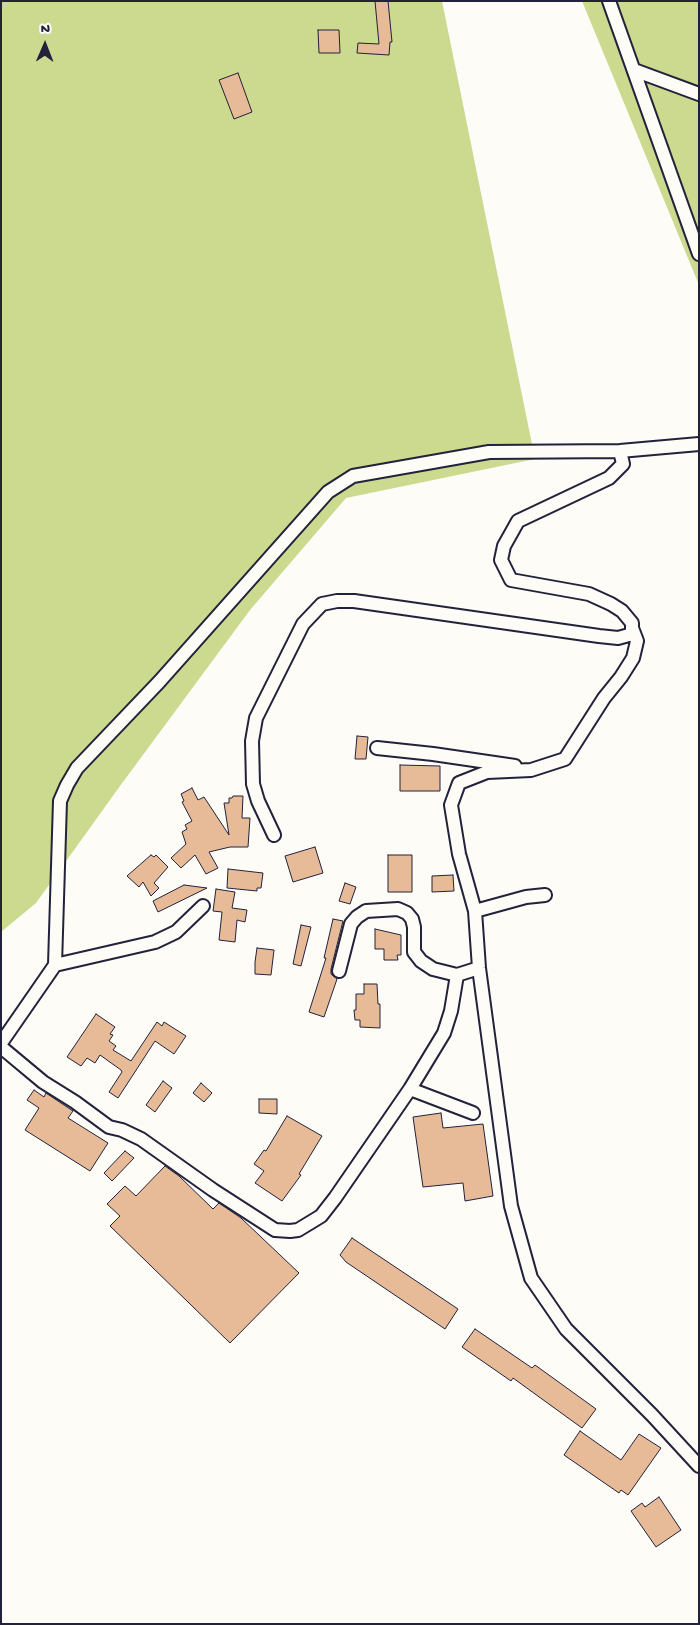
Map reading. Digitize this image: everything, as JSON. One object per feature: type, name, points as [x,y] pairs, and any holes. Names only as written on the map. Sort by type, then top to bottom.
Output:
[{"type":"street","points":[[609,1],[699,254]]},
{"type":"street","points":[[634,70],[699,94]]},
{"type":"street","points":[[1,1043],[55,965],[60,801],[77,768],[159,682],[328,492],[352,476],[489,452],[620,451],[699,444]]},
{"type":"street","points":[[620,451],[623,464],[610,478],[518,521],[504,546],[501,560],[511,580],[589,594],[622,611],[632,623],[637,641],[633,658],[622,676],[604,698],[565,759],[531,770],[487,772],[459,783],[451,805],[459,854],[475,911],[479,968],[511,1206],[531,1278],[566,1329],[699,1466]]},
{"type":"street","points":[[274,835],[258,801],[253,784],[252,741],[256,718],[302,624],[322,604],[336,601],[354,601],[618,638],[629,635],[632,628]]},
{"type":"street","points":[[376,748],[509,764],[531,770]]},
{"type":"street","points":[[475,911],[544,895]]},
{"type":"street","points":[[55,965],[155,942],[176,932],[203,906]]},
{"type":"street","points":[[339,971],[351,924],[357,917],[366,911],[398,909],[407,913],[412,919],[414,927],[414,952],[416,956],[433,969],[457,975],[479,968]]},
{"type":"street","points":[[1,1047],[43,1082],[75,1102],[109,1127],[122,1130],[141,1139],[212,1190],[275,1230],[283,1232],[298,1230],[321,1216],[410,1089],[444,1033],[452,1011],[457,975]]},
{"type":"street","points":[[410,1089],[473,1113]]},
{"type":"green space","points":[[1,1],[442,1],[535,459],[346,498],[250,610],[36,903],[1,932]]},
{"type":"green space","points":[[582,1],[699,1],[699,285]]},
{"type":"building","points":[[375,1],[388,1],[392,42],[390,42],[389,55],[357,53],[358,43],[379,44]]},
{"type":"building","points":[[318,30],[339,30],[340,53],[319,53]]},
{"type":"building","points":[[238,73],[252,112],[234,119],[219,80]]},
{"type":"building","points":[[357,736],[368,737],[366,759],[355,759]]},
{"type":"building","points":[[400,765],[440,766],[440,791],[400,791]]},
{"type":"building","points":[[192,788],[198,800],[204,797],[229,835],[224,803],[229,803],[229,798],[243,796],[242,818],[250,818],[248,847],[230,847],[209,852],[218,868],[206,874],[195,855],[181,868],[171,858],[186,844],[182,832],[187,829],[185,825],[192,821],[182,802],[184,801],[181,794]]},
{"type":"building","points":[[315,847],[323,873],[293,882],[285,856]]},
{"type":"building","points":[[151,855],[154,857],[156,855],[168,867],[154,883],[159,888],[151,896],[143,882],[139,887],[127,876]]},
{"type":"building","points":[[388,855],[412,855],[412,892],[388,892]]},
{"type":"building","points":[[228,869],[263,873],[261,888],[257,888],[257,891],[227,888]]},
{"type":"building","points":[[453,875],[454,891],[432,892],[432,876]]},
{"type":"building","points":[[345,883],[356,887],[350,904],[339,901]]},
{"type":"building","points":[[184,885],[207,888],[158,912],[153,901]]},
{"type":"building","points":[[216,889],[235,892],[232,908],[247,910],[245,922],[237,920],[235,942],[219,940],[222,912],[213,911]]},
{"type":"building","points":[[333,919],[343,921],[331,969],[331,974],[337,979],[324,1017],[309,1012],[326,958],[324,958]]},
{"type":"building","points":[[301,925],[311,927],[301,966],[293,964]]},
{"type":"building","points":[[375,929],[401,935],[401,955],[397,955],[398,960],[384,960],[384,949],[375,949]]},
{"type":"building","points":[[257,948],[274,950],[271,975],[255,974]]},
{"type":"building","points":[[364,984],[377,984],[378,1004],[380,1004],[380,1028],[360,1027],[360,1020],[355,1020],[356,994],[364,994]]},
{"type":"building","points":[[96,1014],[115,1027],[110,1034],[113,1035],[109,1041],[116,1046],[113,1050],[131,1061],[157,1022],[162,1026],[164,1022],[186,1036],[174,1054],[155,1041],[118,1098],[109,1092],[122,1072],[121,1070],[100,1055],[95,1063],[87,1058],[81,1066],[67,1057]]},
{"type":"building","points":[[163,1081],[172,1088],[155,1112],[146,1105]]},
{"type":"building","points":[[201,1083],[212,1093],[204,1102],[193,1093]]},
{"type":"building","points":[[34,1090],[44,1097],[46,1093],[73,1111],[68,1118],[108,1143],[90,1171],[25,1130],[39,1108],[27,1100]]},
{"type":"building","points":[[259,1099],[277,1099],[277,1114],[259,1113]]},
{"type":"building","points":[[441,1113],[443,1128],[483,1124],[493,1196],[465,1201],[463,1183],[423,1187],[413,1117]]},
{"type":"building","points":[[287,1116],[322,1136],[299,1174],[301,1175],[282,1201],[255,1183],[264,1171],[254,1164],[264,1150],[266,1151]]},
{"type":"building","points":[[125,1151],[134,1158],[112,1181],[104,1173]]},
{"type":"building","points":[[165,1166],[179,1176],[213,1209],[219,1203],[241,1218],[299,1273],[230,1343],[110,1226],[120,1216],[107,1204],[125,1186],[136,1196]]},
{"type":"building","points":[[352,1238],[458,1309],[445,1329],[346,1262],[340,1255]]},
{"type":"building","points":[[475,1329],[532,1368],[535,1365],[596,1409],[582,1428],[513,1378],[511,1381],[462,1347]]},
{"type":"building","points":[[580,1431],[621,1460],[639,1434],[661,1448],[628,1495],[621,1490],[619,1493],[564,1455]]},
{"type":"building","points":[[659,1497],[681,1530],[656,1547],[631,1511],[642,1503],[645,1507]]}]
